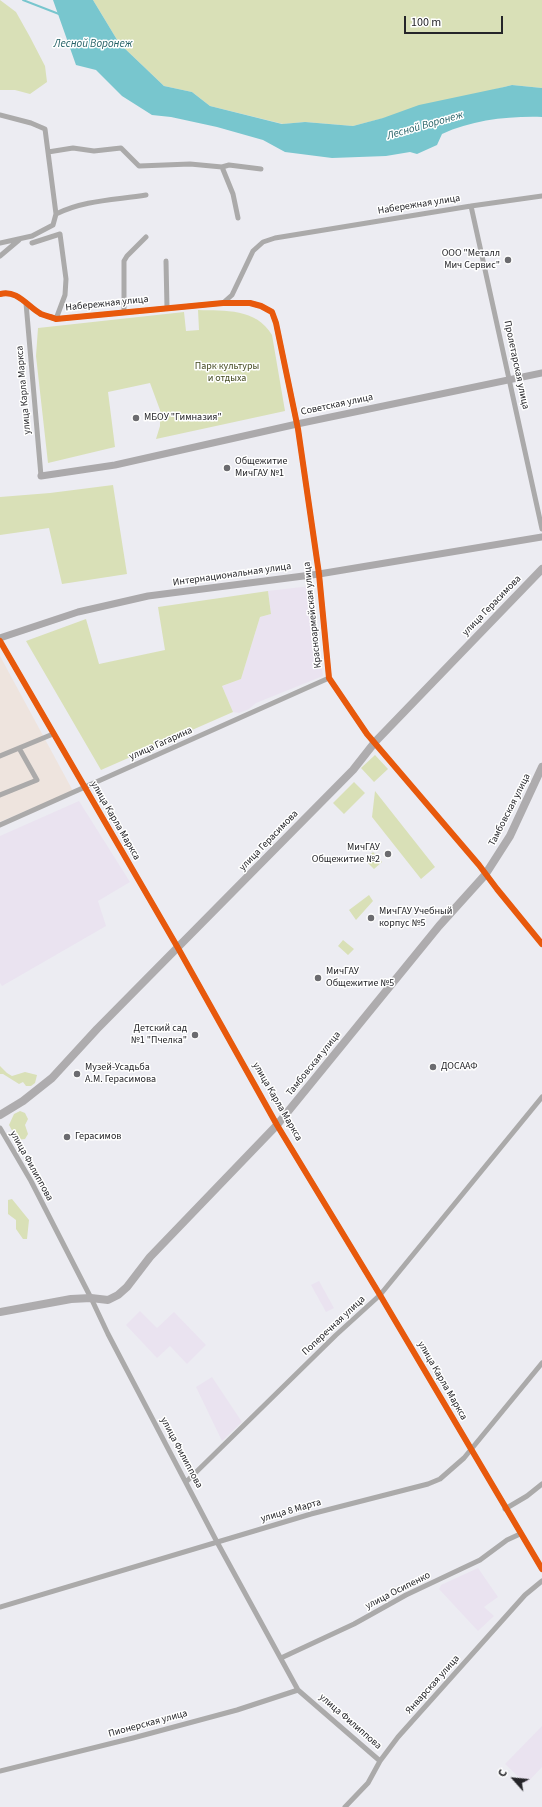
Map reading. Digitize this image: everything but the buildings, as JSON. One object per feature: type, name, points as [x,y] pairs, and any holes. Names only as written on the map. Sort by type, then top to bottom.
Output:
[{"type":"main road","name":"Советская улица","points":[[41,476],[115,465],[297,424],[542,373]]},
{"type":"main road","name":"Интернациональная улица","points":[[0,639],[78,612],[148,596],[319,574],[542,537]]},
{"type":"main road","name":"улица Герасимова","points":[[0,1115],[23,1101],[52,1078],[97,1029],[353,770],[375,742],[542,569]]},
{"type":"main road","name":"Тамбовская улица","points":[[0,1312],[71,1299],[91,1298],[108,1300],[118,1295],[127,1287],[150,1257],[277,1125],[439,926],[486,875],[510,836],[542,767]]},
{"type":"street","points":[[0,115],[31,124],[45,130],[56,214],[54,225],[32,236],[0,243]]},
{"type":"street","points":[[48,152],[73,148],[94,151],[121,148],[138,166],[190,164],[222,167],[229,165],[261,169]]},
{"type":"street","points":[[222,167],[233,194],[238,218]]},
{"type":"street","points":[[56,214],[72,207],[98,201],[146,196]]},
{"type":"street","name":"Набережная улица","points":[[0,294],[5,292],[17,296],[41,314],[56,319],[223,303],[232,294],[253,251],[263,242],[275,238],[542,196]]},
{"type":"street","name":"Пролетарская улица","points":[[471,206],[542,529]]},
{"type":"street","name":"Набережная улица","points":[[32,243],[60,234],[66,279],[65,295],[56,319]]},
{"type":"street","name":"Набережная улица","points":[[124,312],[124,261],[146,236]]},
{"type":"street","points":[[0,256],[21,238]]},
{"type":"street","points":[[166,261],[167,308]]},
{"type":"street","name":"улица Карла Маркса","points":[[26,303],[41,476]]},
{"type":"street","name":"Красноармейская улица","points":[[223,303],[250,303],[261,306],[272,312],[280,336],[297,424],[319,574],[330,678],[368,734],[479,865],[542,944]]},
{"type":"street","name":"улица Карла Маркса","points":[[0,639],[84,788],[178,948],[277,1125],[380,1295],[542,1570]]},
{"type":"street","name":"улица Гагарина","points":[[0,825],[330,678]]},
{"type":"street","points":[[0,756],[53,734]]},
{"type":"street","points":[[0,795],[36,780],[19,748]]},
{"type":"street","name":"Поперечная улица","points":[[186,1482],[336,1335],[380,1295],[542,1097]]},
{"type":"street","name":"улица Филиппова","points":[[0,1128],[31,1181],[108,1334],[216,1542],[298,1690],[380,1761]]},
{"type":"street","name":"улица 8 Марта","points":[[0,1606],[311,1514],[428,1484],[440,1479],[464,1458],[542,1363]]},
{"type":"street","points":[[506,1509],[527,1496],[542,1484]]},
{"type":"street","name":"улица Осипенко","points":[[281,1658],[354,1624],[406,1595],[480,1560],[507,1540],[520,1534]]},
{"type":"street","name":"Январская улица","points":[[345,1807],[368,1783],[380,1761],[398,1737],[520,1601],[542,1580]]},
{"type":"street","name":"Пионерская улица","points":[[0,1770],[237,1710],[298,1690]]},
{"type":"shaded area","points":[[310,586],[323,676],[256,703],[249,709],[239,713],[233,712],[222,686],[241,679],[260,617],[271,614],[268,591]]},
{"type":"shaded area","points":[[0,656],[73,791],[0,822]]},
{"type":"shaded area","points":[[79,801],[130,882],[98,901],[106,926],[2,986],[0,983],[0,836]]},
{"type":"shaded area","points":[[319,1281],[334,1308],[326,1312],[311,1285]]},
{"type":"shaded area","points":[[140,1311],[157,1328],[174,1312],[206,1345],[187,1364],[170,1346],[157,1358],[126,1325]]},
{"type":"shaded area","points":[[212,1377],[242,1422],[222,1441],[196,1387]]},
{"type":"shaded area","points":[[478,1568],[498,1597],[484,1607],[494,1616],[478,1631],[439,1589],[441,1585]]},
{"type":"shaded area","points":[[542,1726],[542,1767],[526,1784],[505,1764]]},
{"type":"green space","points":[[0,0],[16,12],[45,66],[47,82],[30,94],[15,90],[0,90]]},
{"type":"green space","points":[[93,0],[542,0],[542,88],[512,85],[353,126],[305,122],[283,124],[210,106],[192,92],[164,86],[119,43]]},
{"type":"green space","name":"Парк культуры и отдыха","points":[[198,310],[229,311],[249,315],[265,326],[272,335],[285,411],[156,439],[160,426],[160,410],[150,383],[108,392],[115,447],[48,463],[36,356],[38,328],[184,312],[186,331],[199,330]]},
{"type":"green space","points":[[113,485],[127,574],[62,584],[49,528],[0,535],[0,497],[50,493]]},
{"type":"green space","points":[[268,591],[271,614],[260,617],[241,679],[222,686],[233,712],[101,770],[26,641],[86,619],[99,664],[165,650],[158,607]]},
{"type":"green space","points":[[375,755],[388,769],[374,782],[361,768]]},
{"type":"green space","points":[[354,782],[365,793],[344,814],[333,803]]},
{"type":"green space","points":[[375,791],[435,867],[421,879],[372,817]]},
{"type":"green space","points":[[373,852],[382,862],[374,869],[365,860]]},
{"type":"green space","points":[[369,895],[373,901],[356,920],[349,910]]},
{"type":"green space","points":[[343,940],[354,949],[348,955],[338,946]]},
{"type":"green space","points":[[0,1066],[12,1076],[25,1072],[37,1075],[35,1083],[31,1086],[26,1086],[23,1082],[19,1084],[3,1074],[0,1074]]},
{"type":"green space","points":[[20,1111],[25,1113],[28,1119],[25,1125],[28,1134],[25,1139],[17,1140],[9,1125],[14,1114]]},
{"type":"green space","points":[[12,1199],[29,1220],[27,1239],[23,1239],[16,1229],[16,1220],[8,1214],[8,1200]]},
{"type":"water","name":"Лесной Воронеж","points":[[53,0],[93,0],[119,43],[164,86],[192,92],[210,106],[282,124],[305,122],[353,126],[383,118],[419,105],[512,85],[542,88],[542,117],[504,118],[466,125],[442,134],[437,145],[417,154],[410,152],[386,156],[332,158],[285,152],[263,140],[217,127],[171,117],[152,115],[122,96],[96,70],[76,65]]},
{"type":"waterway","points":[[23,0],[59,14]]},
{"type":"cycle path","points":[[0,294],[6,293],[17,296],[41,314],[56,319],[223,303],[250,303],[261,306],[272,312],[276,323],[298,429],[319,574],[329,678],[367,734],[479,865],[542,944]]},
{"type":"cycle path","points":[[0,641],[178,948],[277,1125],[380,1295],[542,1569]]},
{"type":"place","name":"ООО \"Металл Мич Сервис\"","points":[[508,260]]},
{"type":"place","name":"МБОУ \"Гимназия\"","points":[[136,418]]},
{"type":"place","name":"Общежитие МичГАУ №1","points":[[227,468]]},
{"type":"place","name":"МичГАУ Общежитие №2","points":[[388,854]]},
{"type":"place","name":"МичГАУ Учебный корпус №5","points":[[371,918]]},
{"type":"place","name":"МичГАУ Общежитие №5","points":[[318,978]]},
{"type":"place","name":"Детский сад №1 \"Пчелка\"","points":[[195,1035]]},
{"type":"place","name":"ДОСААФ","points":[[433,1067]]},
{"type":"place","name":"Музей-Усадьба А.М. Герасимова","points":[[77,1074]]},
{"type":"place","name":"Герасимов","points":[[67,1137]]}]
